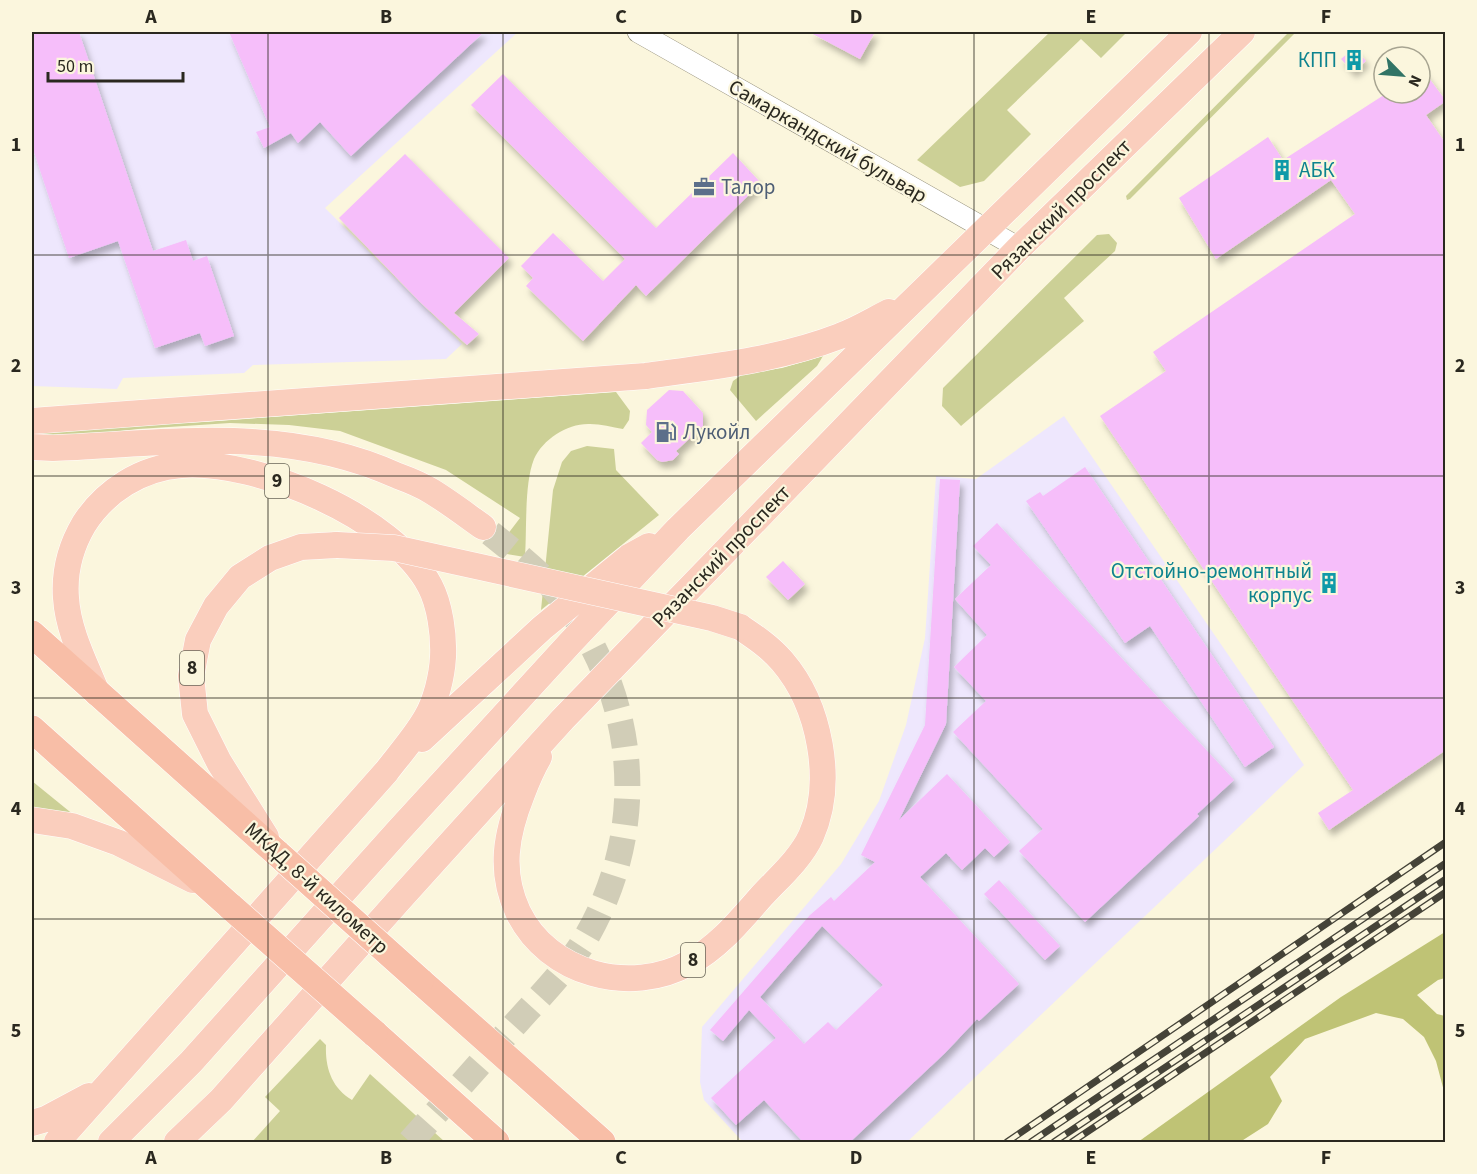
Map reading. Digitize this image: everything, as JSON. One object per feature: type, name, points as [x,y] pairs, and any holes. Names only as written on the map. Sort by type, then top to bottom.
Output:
[{"type":"highway","name":"МКАД, 8-й километр","points":[[32,634],[602,1143]]},
{"type":"highway","points":[[32,729],[496,1143]]},
{"type":"main road","name":"Рязанский проспект","points":[[111,1143],[192,1062],[422,804],[678,529],[1189,32]]},
{"type":"main road","name":"Рязанский проспект","points":[[177,1143],[221,1100],[563,719],[1019,249],[1242,32]]},
{"type":"main road","points":[[32,421],[646,376],[737,364],[789,352],[840,336],[908,303]]},
{"type":"main road","points":[[32,447],[263,441],[328,451],[381,468],[430,490],[483,527]]},
{"type":"main road","name":"9","points":[[97,693],[69,619],[66,598],[66,576],[70,555],[89,516],[120,486],[139,475],[159,468],[202,465],[248,472],[306,491],[357,516],[398,546],[430,586],[443,633],[443,658],[437,690],[427,717],[386,772]]},
{"type":"main road","points":[[57,1143],[386,772],[543,628],[629,557],[678,529]]},
{"type":"main road","name":"8","points":[[278,854],[219,762],[195,714],[191,676],[198,640],[216,606],[240,577],[270,558],[301,547],[337,545],[394,548],[712,618],[740,627],[762,642],[782,662],[798,684],[810,709],[823,761],[818,811],[811,837],[796,858],[724,939],[688,964],[669,972],[626,978],[606,977],[585,972],[549,951],[534,937],[522,920],[507,880],[505,860],[507,839],[512,819],[532,768],[563,719]]},
{"type":"main road","points":[[32,739],[105,795]]},
{"type":"main road","points":[[32,820],[72,826],[119,843],[186,876],[231,907]]},
{"type":"main road","points":[[32,1123],[46,1119],[103,1089]]},
{"type":"street","name":"Самаркандский бульвар","points":[[638,32],[1019,249]]},
{"type":"shaded area","points":[[32,32],[518,32],[325,208],[462,344],[446,359],[253,365],[244,373],[123,378],[117,389],[32,386]]},
{"type":"shaded area","points":[[1064,416],[1304,765],[907,1142],[743,1142],[704,1100],[700,1082],[702,1027],[841,864],[879,801],[906,725],[925,638],[936,476],[976,479]]},
{"type":"green space","points":[[1050,32],[1127,32],[1101,58],[1081,39],[1007,110],[1031,134],[984,181],[960,187],[917,160]]},
{"type":"green space","points":[[1289,32],[1296,32],[1127,200],[1126,196]]},
{"type":"green space","points":[[1109,234],[1117,243],[1115,251],[1064,298],[1084,321],[961,426],[942,406],[943,388],[1097,235]]},
{"type":"green space","points":[[823,356],[817,366],[756,421],[730,390],[733,381],[743,374],[782,368]]},
{"type":"green space","points":[[616,392],[630,411],[629,420],[623,429],[594,424],[573,426],[550,439],[534,459],[527,494],[525,557],[494,552],[520,518],[446,470],[340,431],[289,425],[230,423],[138,429],[68,437],[32,435],[32,430],[204,422]]},
{"type":"green space","points":[[587,446],[614,449],[616,470],[659,515],[541,610],[553,490],[562,462],[571,451]]},
{"type":"green space","points":[[32,781],[80,820],[32,814]]},
{"type":"green space","points":[[1445,932],[1445,978],[1438,980],[1417,995],[1437,1014],[1445,1016],[1445,1095],[1436,1061],[1424,1037],[1403,1019],[1376,1013],[1305,1039],[1270,1077],[1282,1101],[1268,1124],[1240,1142],[1138,1142],[1341,997]]},
{"type":"green space","points":[[320,1039],[326,1045],[331,1077],[345,1095],[352,1100],[370,1074],[445,1142],[252,1142],[280,1111],[265,1097]]},
{"type":"building","points":[[32,32],[79,32],[153,251],[186,240],[193,261],[207,256],[234,336],[205,346],[200,333],[155,348],[118,241],[69,258],[32,146]]},
{"type":"building","points":[[229,32],[484,32],[351,156],[320,122],[298,143],[291,133],[264,148],[256,132],[270,127]]},
{"type":"building","points":[[809,32],[875,32],[860,59]]},
{"type":"building","name":"КПП","points":[[1354,48],[1366,61],[1353,72],[1341,59]]},
{"type":"building","points":[[503,74],[656,228],[733,153],[761,183],[646,296],[636,285],[583,341],[526,286],[533,278],[521,266],[553,233],[603,281],[625,259],[471,105]]},
{"type":"building","name":"Отстойно-ремонтный корпус","points":[[1432,82],[1446,101],[1426,115],[1446,144],[1446,750],[1329,830],[1318,813],[1353,790],[1100,416],[1166,371],[1153,352],[1355,214],[1331,180],[1216,259],[1179,198],[1268,137],[1283,160],[1372,103],[1372,105],[1432,105]]},
{"type":"building","points":[[405,154],[509,258],[454,313],[479,334],[467,345],[420,302],[339,218]]},
{"type":"building","points":[[669,390],[683,391],[703,413],[703,426],[676,451],[679,454],[673,460],[662,462],[657,460],[641,443],[652,432],[646,425],[647,410]]},
{"type":"building","points":[[1085,467],[1274,747],[1245,767],[1150,626],[1125,643],[1026,501],[1040,492],[1043,496]]},
{"type":"building","points":[[940,479],[960,480],[946,724],[899,820],[947,774],[1010,842],[994,857],[985,848],[962,870],[946,853],[920,877],[1019,984],[979,1021],[977,1019],[945,1053],[849,1143],[804,1143],[764,1100],[736,1125],[711,1098],[776,1038],[749,1010],[723,1041],[710,1030],[810,915],[831,897],[834,901],[875,862],[861,855],[925,725]],"holes":[[[822,926],[883,985],[836,1030],[828,1022],[804,1044],[760,997]]]},
{"type":"building","points":[[997,523],[1234,780],[1197,814],[1199,816],[1085,922],[1019,851],[1043,829],[953,732],[986,701],[954,667],[987,635],[955,599],[991,565],[973,546]]},
{"type":"building","points":[[783,561],[805,584],[788,600],[766,577]]},
{"type":"building","points":[[999,880],[1060,946],[1045,960],[984,894]]},
{"type":"tunnel","points":[[410,1142],[555,980],[580,947],[607,895],[620,853],[626,810],[627,767],[621,724],[609,683],[590,642],[566,604],[548,583],[483,527]]},
{"type":"railway","points":[[1007,1142],[1446,842]]},
{"type":"railway","points":[[1031,1142],[1446,863]]},
{"type":"railway","points":[[1054,1142],[1446,879]]},
{"type":"railway","points":[[1072,1142],[1446,892]]},
{"type":"place","name":"КПП","points":[[1354,60]]},
{"type":"place","name":"АБК","points":[[1282,170]]},
{"type":"place","name":"Талор","points":[[704,187]]},
{"type":"place","name":"Лукойл","points":[[666,432]]},
{"type":"place","name":"Отстойно-ремонтный корпус","points":[[1329,583]]}]
